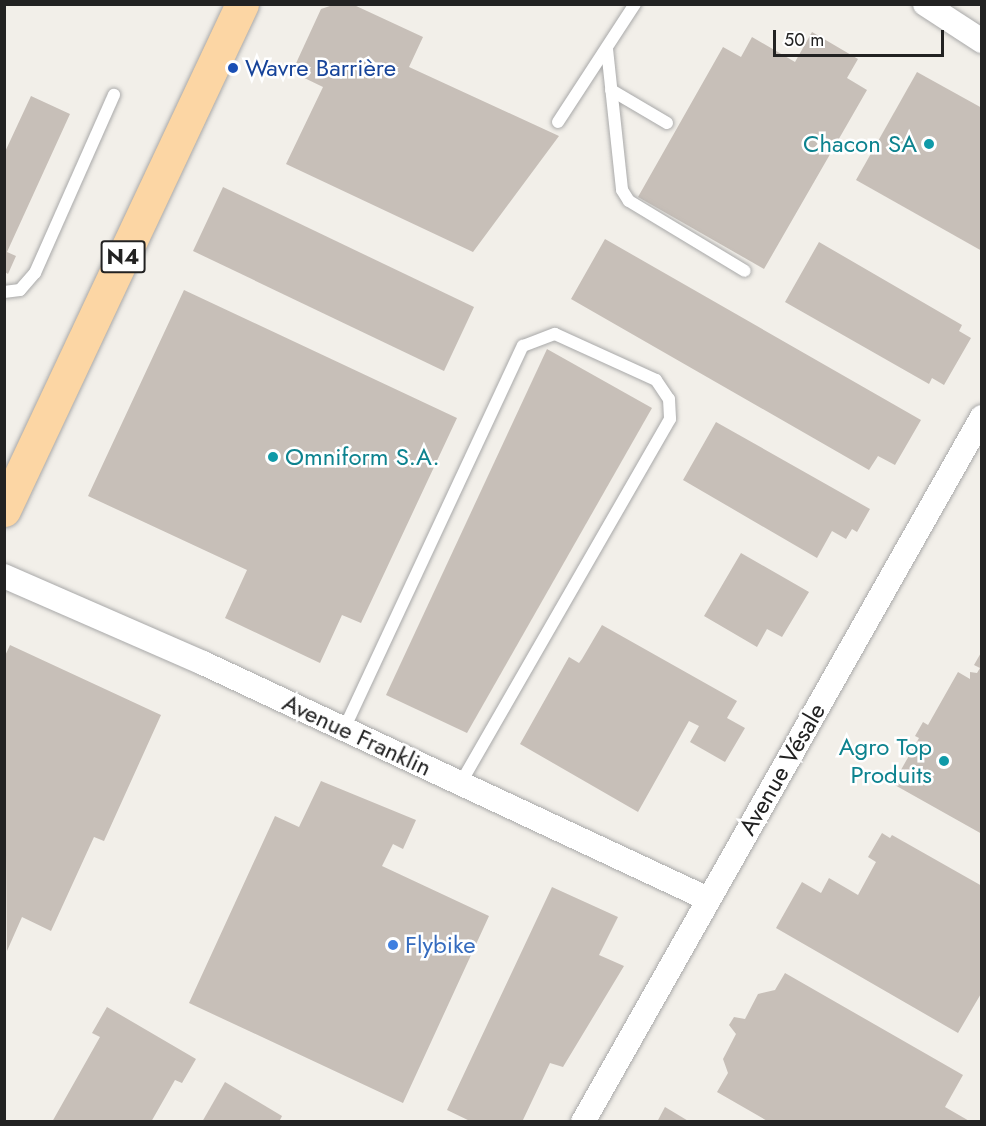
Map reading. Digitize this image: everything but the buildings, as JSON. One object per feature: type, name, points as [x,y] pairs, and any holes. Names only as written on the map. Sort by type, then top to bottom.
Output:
[{"type":"main road","name":"N4","points":[[4,510],[242,4]]},
{"type":"street","points":[[925,4],[981,41]]},
{"type":"street","name":"Avenue Vésale","points":[[583,1122],[981,417]]},
{"type":"street","name":"Avenue Franklin","points":[[4,576],[344,729],[708,899]]},
{"type":"lane","points":[[558,122],[635,4]]},
{"type":"lane","points":[[607,49],[622,190],[629,201],[745,271]]},
{"type":"lane","points":[[611,90],[667,123]]},
{"type":"lane","points":[[4,292],[20,290],[35,273],[114,95]]},
{"type":"lane","points":[[344,729],[523,346],[555,334],[656,380],[669,399],[670,418],[460,784]]},
{"type":"place","name":"Wavre Barrière","points":[[233,68]]},
{"type":"place","name":"Chacon SA","points":[[929,144]]},
{"type":"place","name":"Omniform S.A.","points":[[273,457]]},
{"type":"place","name":"Agro Top Produits","points":[[944,761]]},
{"type":"place","name":"Flybike","points":[[393,945]]}]
